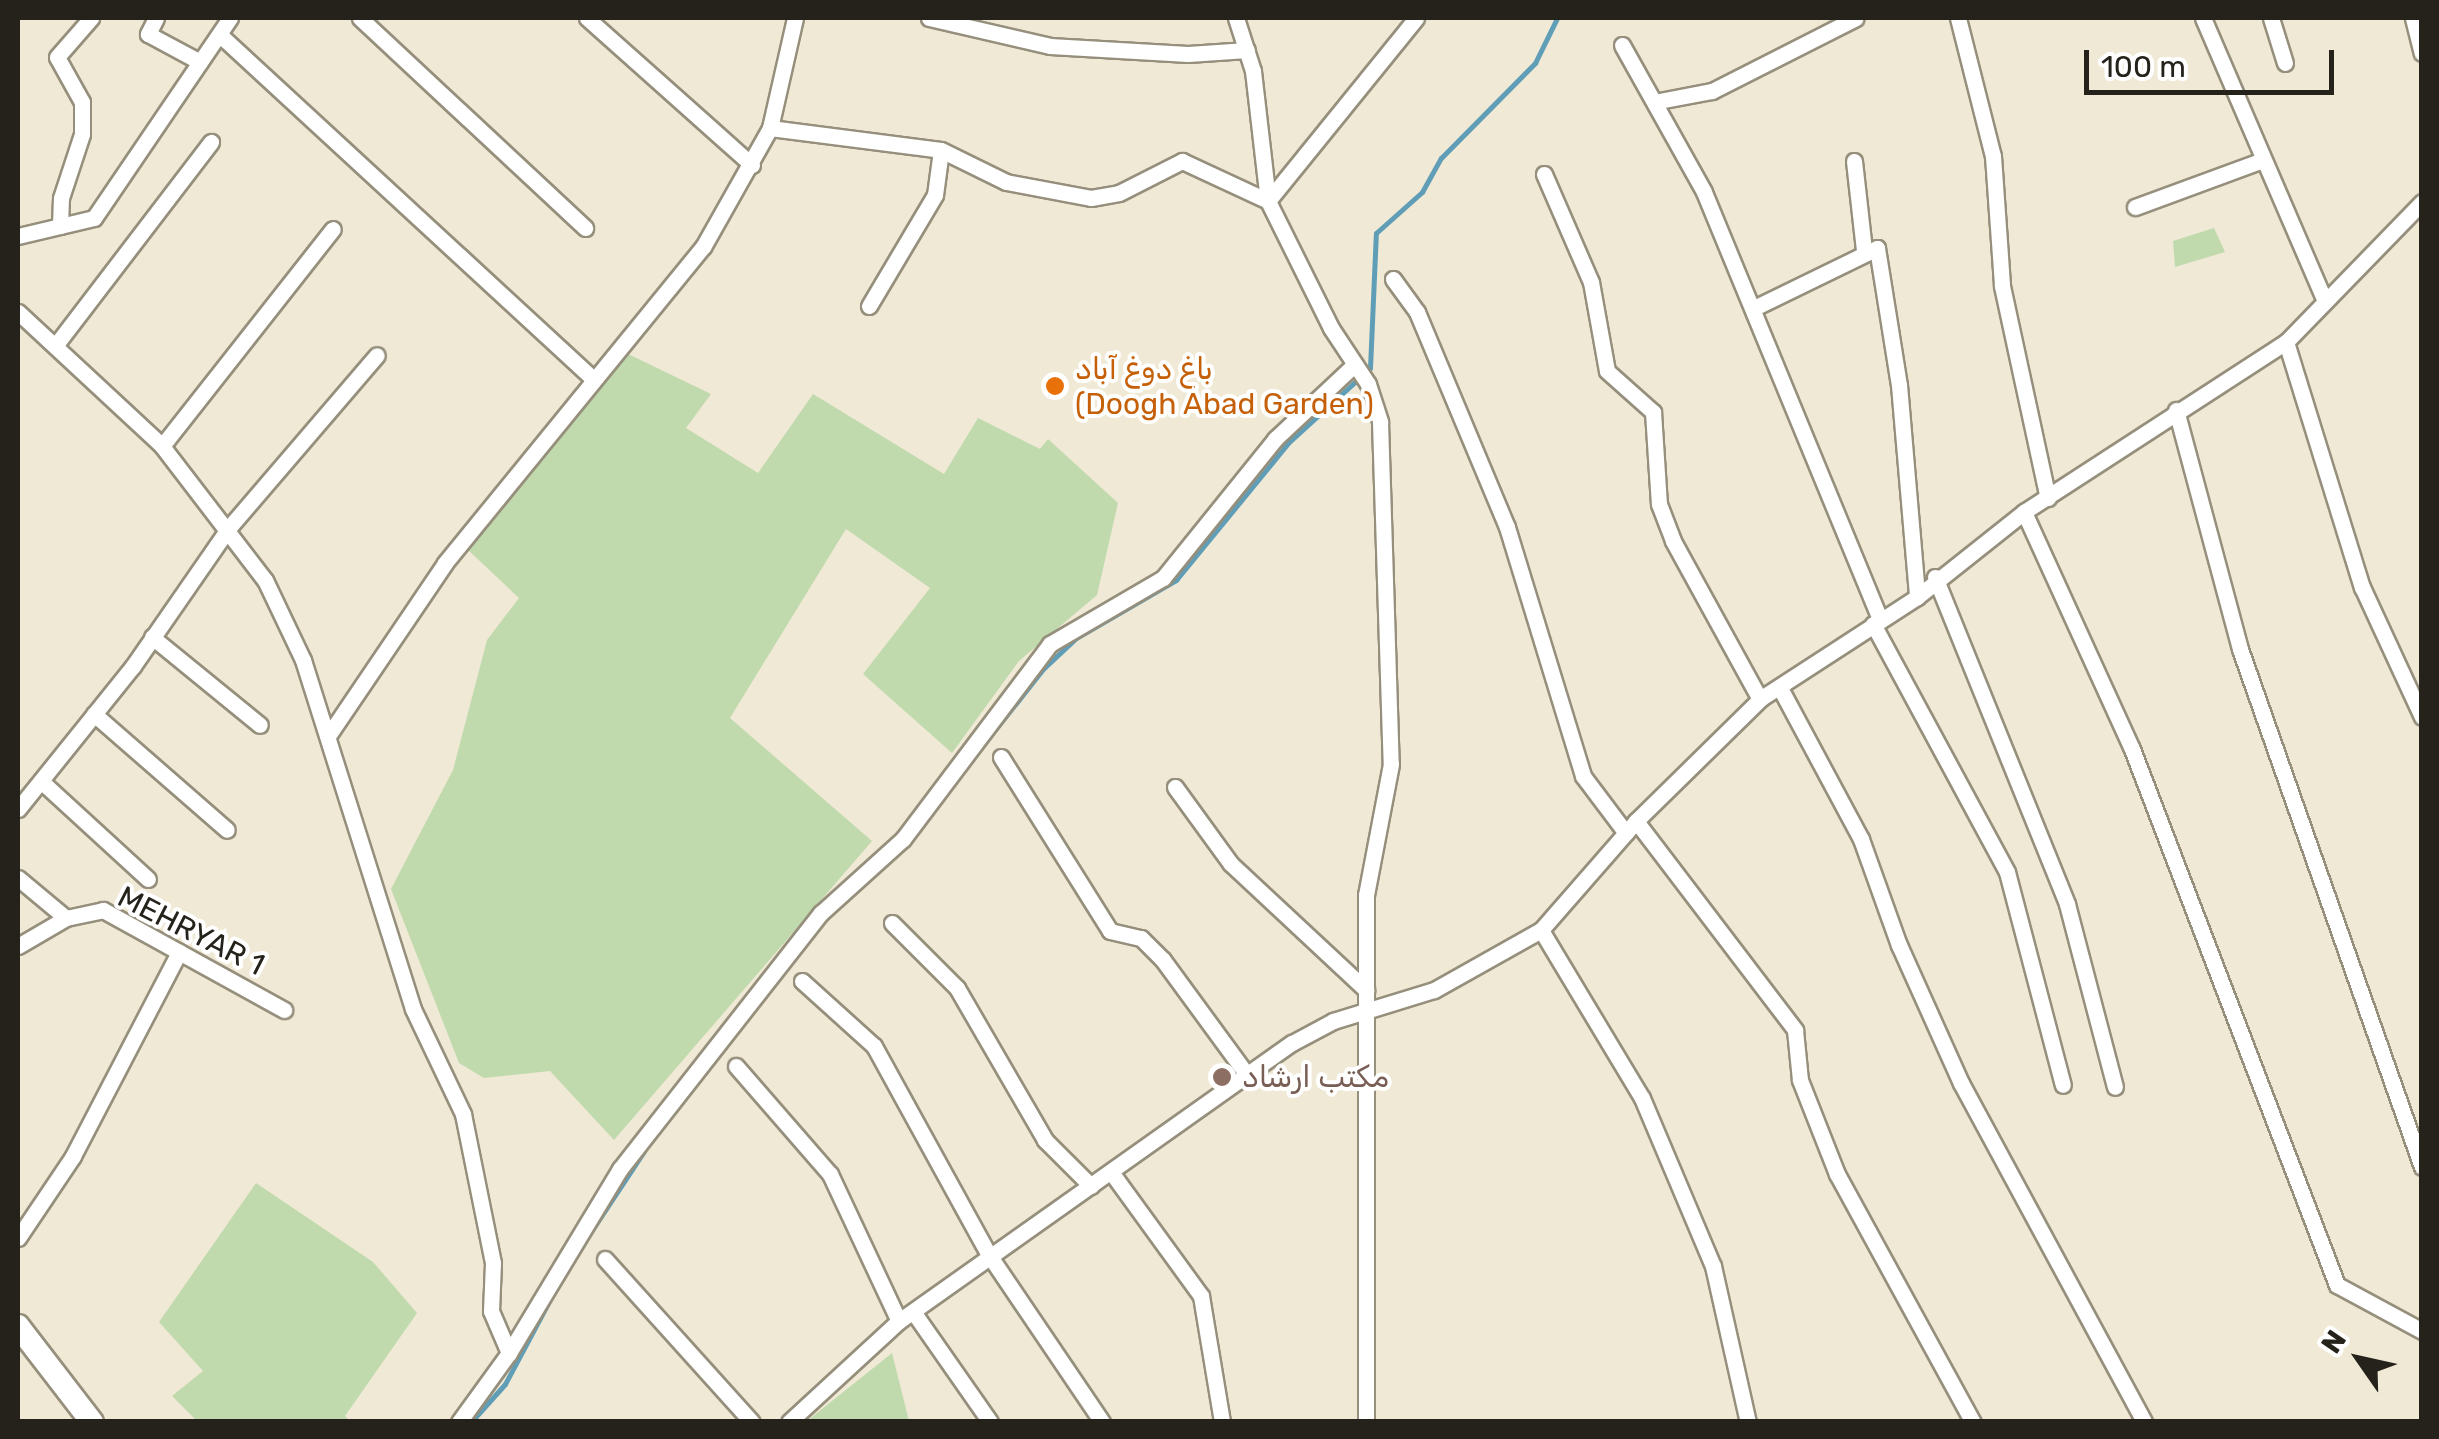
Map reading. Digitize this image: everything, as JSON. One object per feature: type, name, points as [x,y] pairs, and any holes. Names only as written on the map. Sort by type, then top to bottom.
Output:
[{"type":"street","points":[[60,226],[61,198],[82,134],[82,102],[57,57],[92,18]]},
{"type":"street","points":[[156,18],[148,34],[200,62]]},
{"type":"street","points":[[18,236],[94,218],[108,202],[112,183],[230,18]]},
{"type":"street","points":[[360,18],[585,228]]},
{"type":"street","points":[[588,18],[752,165]]},
{"type":"street","points":[[328,736],[445,562],[591,377],[703,247],[770,128],[795,18]]},
{"type":"street","points":[[928,18],[1050,46],[1188,54],[1246,50]]},
{"type":"street","points":[[1236,18],[1246,50],[1268,201],[1360,373],[1384,462],[1391,764],[1366,895],[1368,1009],[1361,1163],[1370,1318],[1366,1422]]},
{"type":"street","points":[[1268,201],[1416,18]]},
{"type":"street","points":[[1659,101],[1712,91],[1856,18]]},
{"type":"street","points":[[1958,18],[1992,156],[2002,286],[2048,498]]},
{"type":"street","points":[[2203,18],[2260,162],[2324,301]]},
{"type":"street","points":[[2271,18],[2285,63]]},
{"type":"street","points":[[2413,18],[2422,52]]},
{"type":"street","points":[[220,35],[591,377]]},
{"type":"street","points":[[1622,45],[1659,101],[1754,308],[1876,620],[2007,872],[2063,1086]]},
{"type":"street","points":[[770,128],[941,150],[1006,182],[1091,198],[1119,193],[1182,161],[1268,201]]},
{"type":"street","points":[[55,346],[212,142]]},
{"type":"street","points":[[870,306],[934,195],[941,150]]},
{"type":"street","points":[[1854,161],[1864,250]]},
{"type":"street","points":[[2134,206],[2260,162]]},
{"type":"street","points":[[1544,174],[1590,282],[1607,371],[1653,412],[1659,504],[1674,541],[1760,699]]},
{"type":"street","points":[[789,1422],[906,1317],[1292,1042],[1368,1009],[1434,990],[1540,930],[1631,827],[1760,699],[1876,620],[1916,598],[1935,578],[2024,512],[2286,342],[2418,204]]},
{"type":"street","points":[[2418,204],[2422,222]]},
{"type":"street","points":[[162,446],[333,229]]},
{"type":"street","points":[[1754,308],[1864,250],[1877,248],[1890,304],[1916,598]]},
{"type":"street","points":[[1392,279],[1417,312],[1507,526],[1583,776],[1631,827],[1795,1030],[1800,1080],[1836,1174],[1973,1422]]},
{"type":"street","points":[[18,312],[162,446],[265,580],[303,660],[412,1009],[463,1114],[493,1263],[491,1311],[510,1352]]},
{"type":"street","points":[[2286,342],[2356,570],[2422,717]]},
{"type":"street","points":[[18,809],[152,638],[227,530],[377,355]]},
{"type":"street","points":[[459,1422],[510,1352],[620,1169],[821,913],[902,840],[1050,644],[1163,578],[1276,439],[1360,373]]},
{"type":"street","points":[[2176,410],[2240,649],[2422,1166]]},
{"type":"street","points":[[2024,512],[2132,748],[2337,1285],[2422,1331]]},
{"type":"street","points":[[1935,578],[2067,904],[2115,1087]]},
{"type":"street","points":[[152,638],[260,725]]},
{"type":"street","points":[[1780,688],[1861,839],[1899,945],[1961,1083],[2144,1422]]},
{"type":"street","points":[[94,714],[228,830]]},
{"type":"street","points":[[1001,757],[1110,931],[1141,938],[1163,960],[1248,1076]]},
{"type":"street","points":[[40,781],[148,879]]},
{"type":"street","points":[[1175,787],[1231,864],[1366,990]]},
{"type":"street","points":[[18,878],[66,918]]},
{"type":"street","name":"MEHRYAR 1","points":[[18,946],[66,918],[103,910],[284,1010]]},
{"type":"street","points":[[892,924],[957,988],[1045,1140],[1092,1186]]},
{"type":"street","points":[[1540,930],[1642,1098],[1713,1266],[1748,1422]]},
{"type":"street","points":[[18,1238],[73,1156],[179,952]]},
{"type":"street","points":[[802,980],[874,1046],[989,1255],[1102,1422]]},
{"type":"street","points":[[736,1066],[830,1174],[906,1317],[990,1422]]},
{"type":"street","points":[[1111,1172],[1201,1296],[1222,1422]]},
{"type":"street","points":[[605,1259],[752,1422]]},
{"type":"street","points":[[18,1326],[92,1422]]},
{"type":"green space","points":[[2214,228],[2225,252],[2175,267],[2173,241]]},
{"type":"green space","points":[[626,353],[711,394],[686,428],[758,473],[813,394],[944,474],[978,418],[1040,449],[1048,439],[1118,503],[1097,595],[1019,661],[952,753],[863,674],[930,588],[846,529],[730,718],[872,841],[614,1140],[550,1071],[484,1078],[459,1063],[391,889],[453,770],[487,640],[519,598],[467,549]]},
{"type":"green space","points":[[256,1183],[373,1262],[417,1313],[345,1416],[350,1421],[197,1421],[172,1396],[203,1371],[159,1322]]},
{"type":"green space","points":[[892,1353],[909,1421],[807,1421]]},
{"type":"waterway","points":[[968,764],[1043,669],[1076,638],[1176,580],[1288,443],[1370,368],[1376,233],[1422,192],[1441,158],[1535,63],[1557,18]]},
{"type":"waterway","points":[[584,1242],[644,1151]]},
{"type":"waterway","points":[[471,1422],[505,1384],[548,1303]]},
{"type":"place","name":"باغ دوغ آباد (Doogh Abad Garden)","points":[[1055,386]]},
{"type":"place","name":"مکتب ارشاد","points":[[1222,1077]]}]
